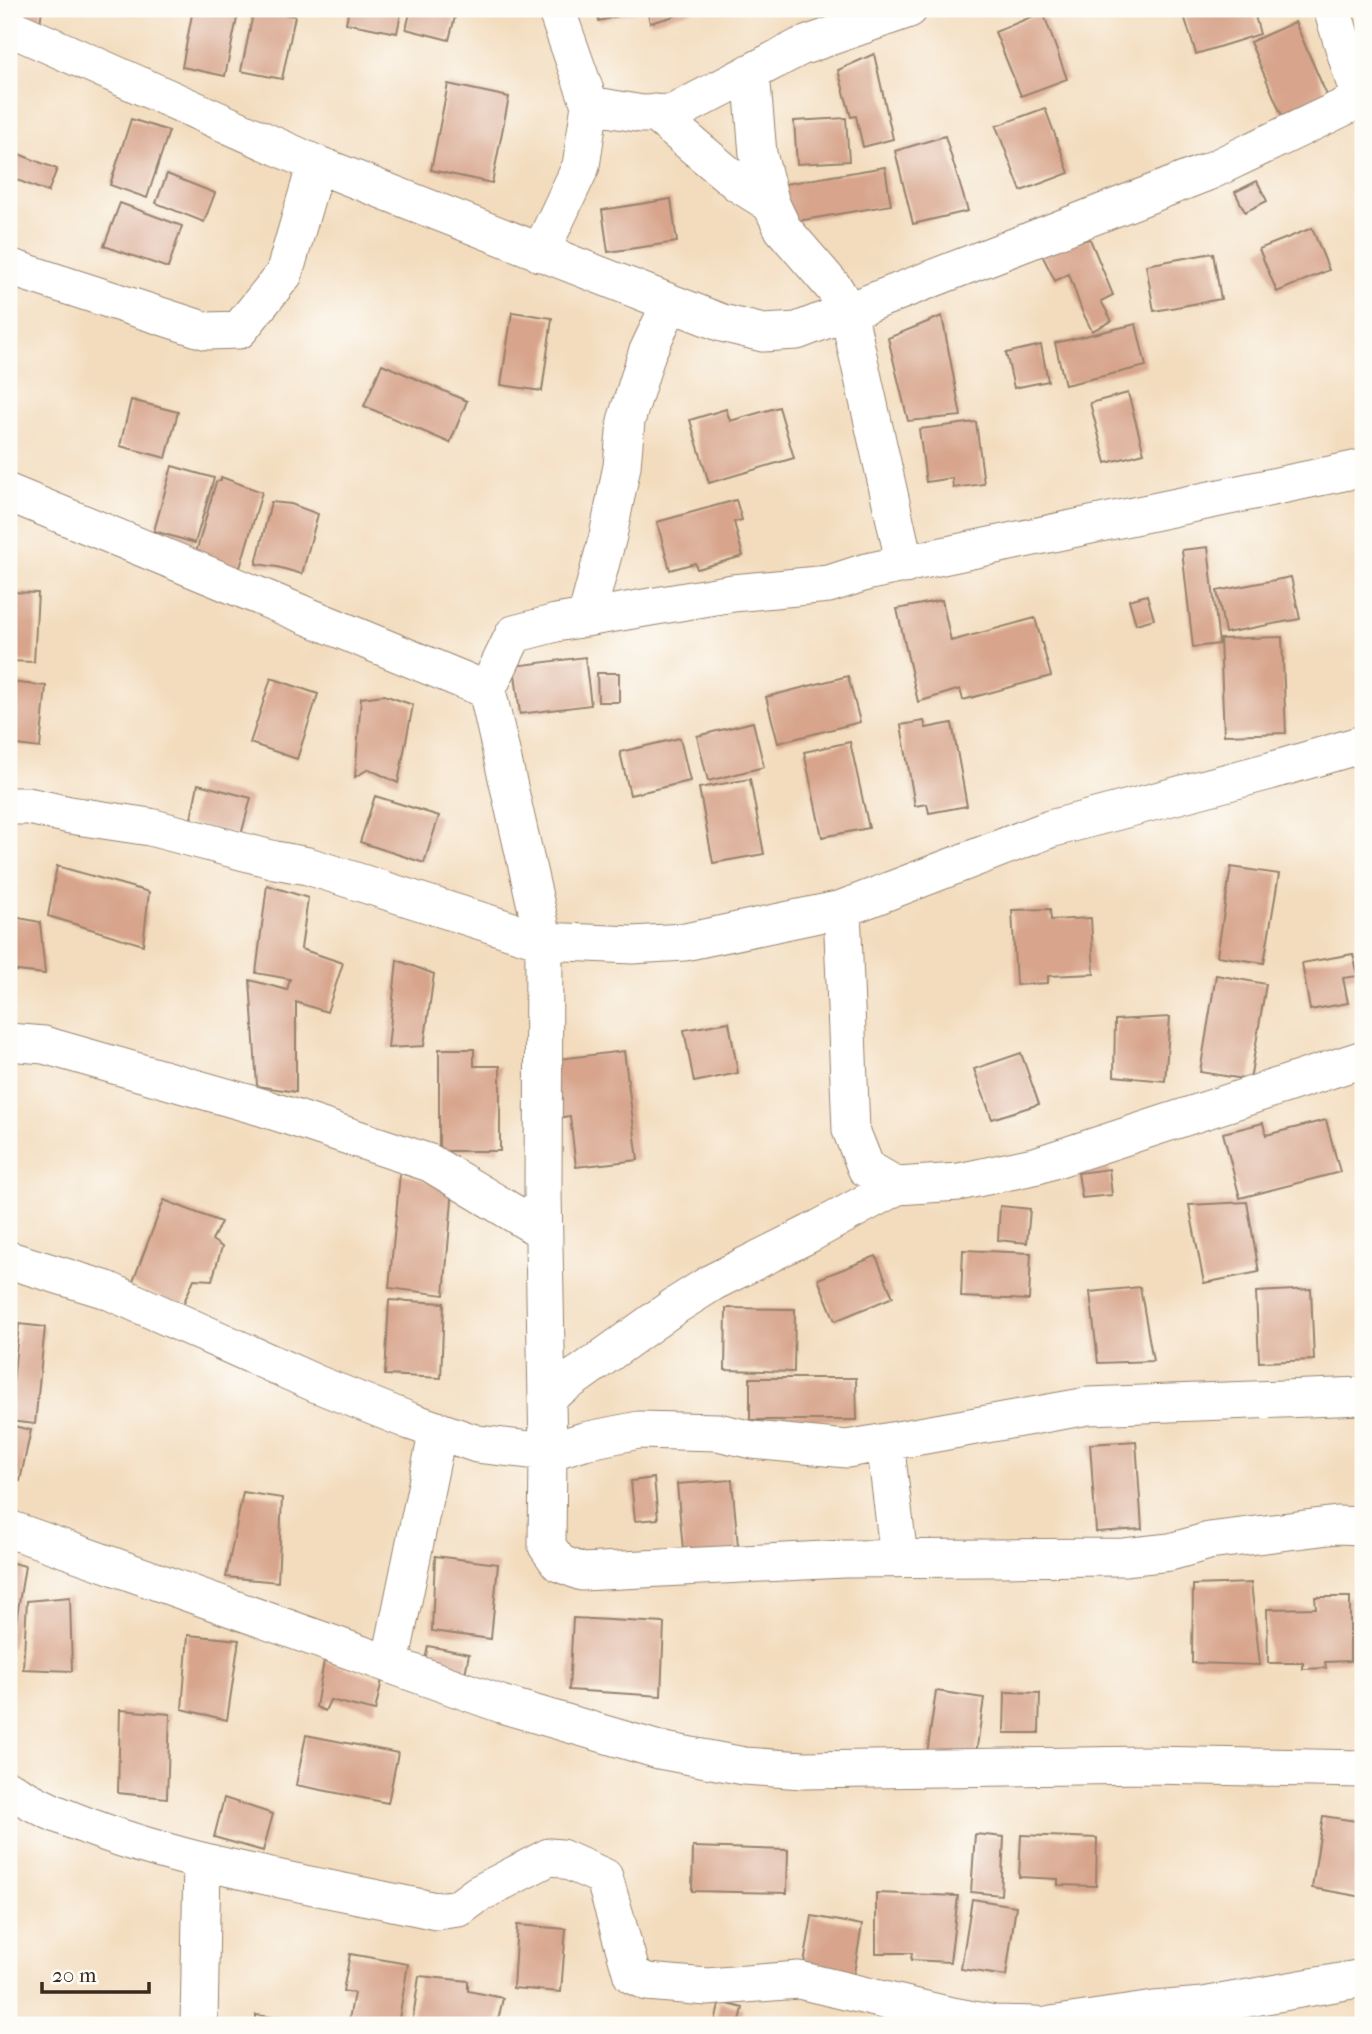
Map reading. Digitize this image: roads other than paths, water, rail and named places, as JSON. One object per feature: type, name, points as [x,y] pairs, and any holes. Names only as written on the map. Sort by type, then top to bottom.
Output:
[{"type":"street","points":[[540,253],[581,166],[590,105],[555,9]]},
{"type":"street","points":[[590,105],[642,114],[673,113],[800,47],[909,9]]},
{"type":"street","points":[[9,27],[316,164],[670,304],[722,323],[764,333],[797,331],[1210,171],[1362,99],[1332,9]]},
{"type":"street","points":[[751,72],[758,154],[771,204],[783,229],[834,288],[848,311],[905,565]]},
{"type":"street","points":[[655,113],[739,184],[771,204]]},
{"type":"street","points":[[9,267],[207,331],[239,330],[284,274],[316,164]]},
{"type":"street","points":[[586,618],[608,536],[622,466],[626,421],[647,353],[670,304]]},
{"type":"street","points":[[1363,468],[866,572],[828,584],[733,593],[586,618],[514,634],[487,691],[544,941],[543,1231],[548,1452],[547,1546],[559,1563],[582,1572],[844,1559],[1125,1557],[1170,1552],[1209,1541],[1338,1525],[1363,1526]]},
{"type":"street","points":[[9,492],[487,691]]},
{"type":"street","points":[[9,806],[28,806],[150,827],[307,866],[544,941],[632,945],[685,942],[842,909],[1050,830],[1363,744]]},
{"type":"street","points":[[842,909],[851,1130],[866,1168],[897,1186]]},
{"type":"street","points":[[9,1042],[44,1045],[261,1107],[430,1163],[543,1231]]},
{"type":"street","points":[[547,1395],[713,1282],[897,1186],[959,1182],[1038,1166],[1363,1059]]},
{"type":"street","points":[[9,1260],[107,1290],[317,1384],[477,1444],[548,1452],[584,1441],[639,1430],[718,1432],[752,1440],[847,1449],[1088,1406],[1363,1396]]},
{"type":"street","points":[[390,1664],[438,1430]]},
{"type":"street","points":[[885,1442],[899,1558]]},
{"type":"street","points":[[9,1529],[501,1704],[659,1750],[764,1768],[804,1770],[1148,1765],[1363,1769]]},
{"type":"street","points":[[9,1790],[57,1814],[202,1861],[436,1911],[459,1908],[478,1894],[549,1857],[561,1858],[604,1877],[632,1975],[647,1982],[707,1987],[799,1980],[994,2024],[1036,2025]]},
{"type":"street","points":[[199,2025],[202,1861]]},
{"type":"street","points":[[1051,2025],[1154,2010],[1203,2006],[1363,1978]]}]
